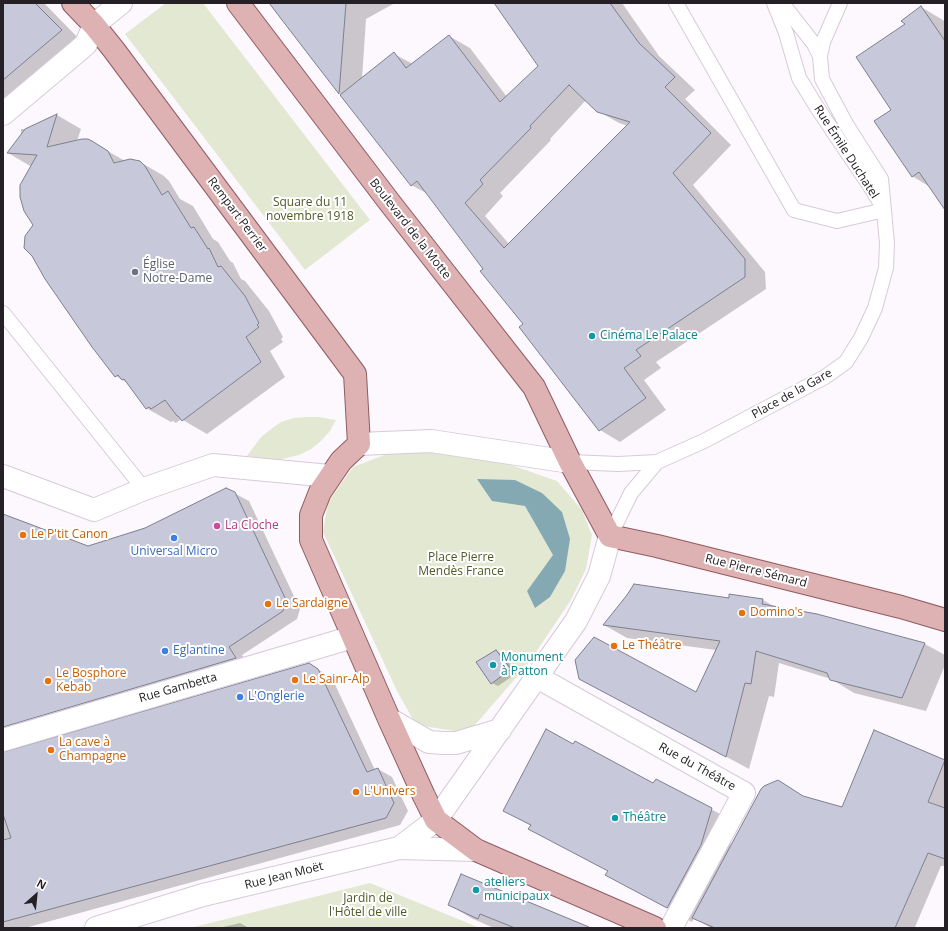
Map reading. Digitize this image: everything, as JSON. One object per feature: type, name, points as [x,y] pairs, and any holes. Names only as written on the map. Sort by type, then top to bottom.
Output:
[{"type":"main road","name":"Rempart Perrier","points":[[73,3],[94,25],[114,50],[355,374],[359,444]]},
{"type":"main road","points":[[3,114],[86,44],[94,25],[122,3]]},
{"type":"main road","name":"Boulevard de la Motte","points":[[238,3],[530,382],[570,462]]},
{"type":"main road","points":[[399,848],[436,820],[576,621],[598,576],[610,536],[570,462],[431,441],[359,444],[341,461],[320,492],[311,515],[311,540],[352,637],[436,820],[476,850],[655,928]]},
{"type":"main road","points":[[3,476],[94,510],[144,489],[213,465],[330,476]]},
{"type":"main road","name":"Rue Pierre Sémard","points":[[610,536],[657,546],[901,607],[945,620]]},
{"type":"main road","name":"Rue Pierre Sémard","points":[[901,607],[945,614]]},
{"type":"main road","name":"Rue Gambetta","points":[[3,740],[352,637]]},
{"type":"main road","name":"Rue du Théâtre","points":[[536,677],[744,793],[671,928]]},
{"type":"main road","points":[[389,719],[429,742],[456,742],[500,730]]},
{"type":"main road","name":"Rue Jean Moët","points":[[96,928],[203,895],[399,848],[476,850]]},
{"type":"lane","points":[[676,3],[794,210],[837,221],[884,210]]},
{"type":"lane","name":"Rue Émile Duchatel","points":[[774,3],[786,33],[799,78],[870,186],[884,210]]},
{"type":"lane","name":"Rue Émile Duchatel","points":[[782,3],[814,44],[820,56]]},
{"type":"lane","name":"Rue Émile Duchatel","points":[[840,3],[823,42],[820,56],[822,79],[846,124],[881,179],[884,210]]},
{"type":"lane","name":"Place de la Gare","points":[[570,462],[618,464],[657,462],[704,441],[825,378],[846,362],[861,338],[875,308],[886,268],[887,243],[884,210]]},
{"type":"lane","points":[[3,313],[144,489]]},
{"type":"lane","name":"Place de la Gare","points":[[610,536],[631,493],[657,462]]},
{"type":"green space","name":"Square du 11 novembre 1918","points":[[166,3],[203,3],[370,220],[305,270],[125,34]]},
{"type":"green space","points":[[319,417],[336,420],[330,431],[321,441],[311,449],[299,455],[278,460],[247,456],[261,437],[281,422],[294,418]]},
{"type":"green space","name":"Place Pierre Mendès France","points":[[400,449],[485,456],[557,481],[582,510],[592,535],[586,569],[571,600],[528,664],[468,733],[416,725],[397,691],[323,532],[328,502],[353,467]]},
{"type":"green space","name":"Jardin de l'Hôtel de ville","points":[[370,883],[480,928],[190,928]]},
{"type":"water","points":[[477,479],[515,480],[542,493],[562,512],[570,539],[565,571],[550,597],[535,608],[527,591],[553,555],[525,506],[492,501]]},
{"type":"building","points":[[3,3],[35,3],[62,30],[3,80]]},
{"type":"building","points":[[269,3],[346,3],[339,94],[315,63]]},
{"type":"building","points":[[494,3],[610,3],[639,43],[675,77],[665,87],[711,133],[673,173],[745,259],[745,277],[636,350],[641,356],[624,368],[646,398],[599,431],[519,327],[523,324],[480,271],[483,269],[417,181],[411,186],[340,95],[394,52],[406,68],[449,35],[500,102],[538,66]],"holes":[[[569,85],[597,112],[630,122],[504,248],[465,203],[483,184],[480,180],[531,128],[530,126]]]},
{"type":"building","points":[[921,6],[945,41],[945,210],[919,172],[912,177],[874,121],[891,110],[856,57],[905,24],[901,21]]},
{"type":"building","name":"Église Notre-Dame","points":[[57,114],[47,147],[88,139],[108,151],[114,163],[130,159],[140,161],[145,166],[162,195],[168,191],[191,228],[194,227],[208,249],[209,248],[218,267],[221,266],[245,296],[259,323],[257,325],[259,327],[246,337],[261,362],[182,421],[165,400],[151,409],[149,407],[146,409],[124,379],[122,380],[118,375],[115,377],[92,347],[45,279],[32,256],[24,248],[25,236],[33,225],[24,211],[20,197],[20,185],[37,155],[7,153],[25,129]]},
{"type":"building","points":[[226,488],[235,492],[286,600],[283,611],[229,647],[236,658],[3,727],[3,514],[88,546],[145,528]]},
{"type":"building","points":[[634,584],[729,598],[729,594],[763,599],[762,604],[817,614],[925,643],[902,698],[830,680],[827,673],[756,651],[751,684],[745,683],[726,757],[579,679],[575,660],[594,637],[696,692],[720,641],[603,625]]},
{"type":"building","name":"Monument à Patton","points":[[496,650],[511,669],[491,684],[476,662]]},
{"type":"building","points":[[309,663],[318,669],[367,772],[378,768],[394,803],[386,818],[3,922],[3,840],[11,838],[3,814],[3,752]]},
{"type":"building","name":"Théâtre","points":[[546,729],[573,744],[575,741],[653,783],[656,779],[712,808],[701,845],[667,908],[605,875],[608,871],[528,829],[531,825],[503,811]]},
{"type":"building","points":[[874,730],[945,760],[928,802],[945,808],[945,859],[928,853],[895,928],[715,928],[692,918],[761,789],[764,786],[778,780],[803,796],[842,807]]},
{"type":"building","name":"ateliers municipaux","points":[[461,874],[589,928],[515,928],[480,914],[478,919],[448,905]]},
{"type":"place","name":"Église Notre-Dame","points":[[135,272]]},
{"type":"place","name":"Cinéma Le Palace","points":[[592,336]]},
{"type":"place","name":"La Cloche","points":[[217,526]]},
{"type":"place","name":"Le P'tit Canon","points":[[23,535]]},
{"type":"place","name":"Universal Micro","points":[[174,538]]},
{"type":"place","name":"Le Sardaigne","points":[[268,604]]},
{"type":"place","name":"Domino's","points":[[742,613]]},
{"type":"place","name":"Le Théâtre","points":[[614,646]]},
{"type":"place","name":"Eglantine","points":[[165,651]]},
{"type":"place","name":"Monument à Patton","points":[[493,665]]},
{"type":"place","name":"Le Sainr-Alp","points":[[295,680]]},
{"type":"place","name":"Le Bosphore Kebab","points":[[48,681]]},
{"type":"place","name":"L'Onglerie","points":[[240,697]]},
{"type":"place","name":"La cave à Champagne","points":[[51,750]]},
{"type":"place","name":"L'Univers","points":[[356,792]]},
{"type":"place","name":"Théâtre","points":[[615,818]]},
{"type":"place","name":"ateliers municipaux","points":[[476,890]]}]
